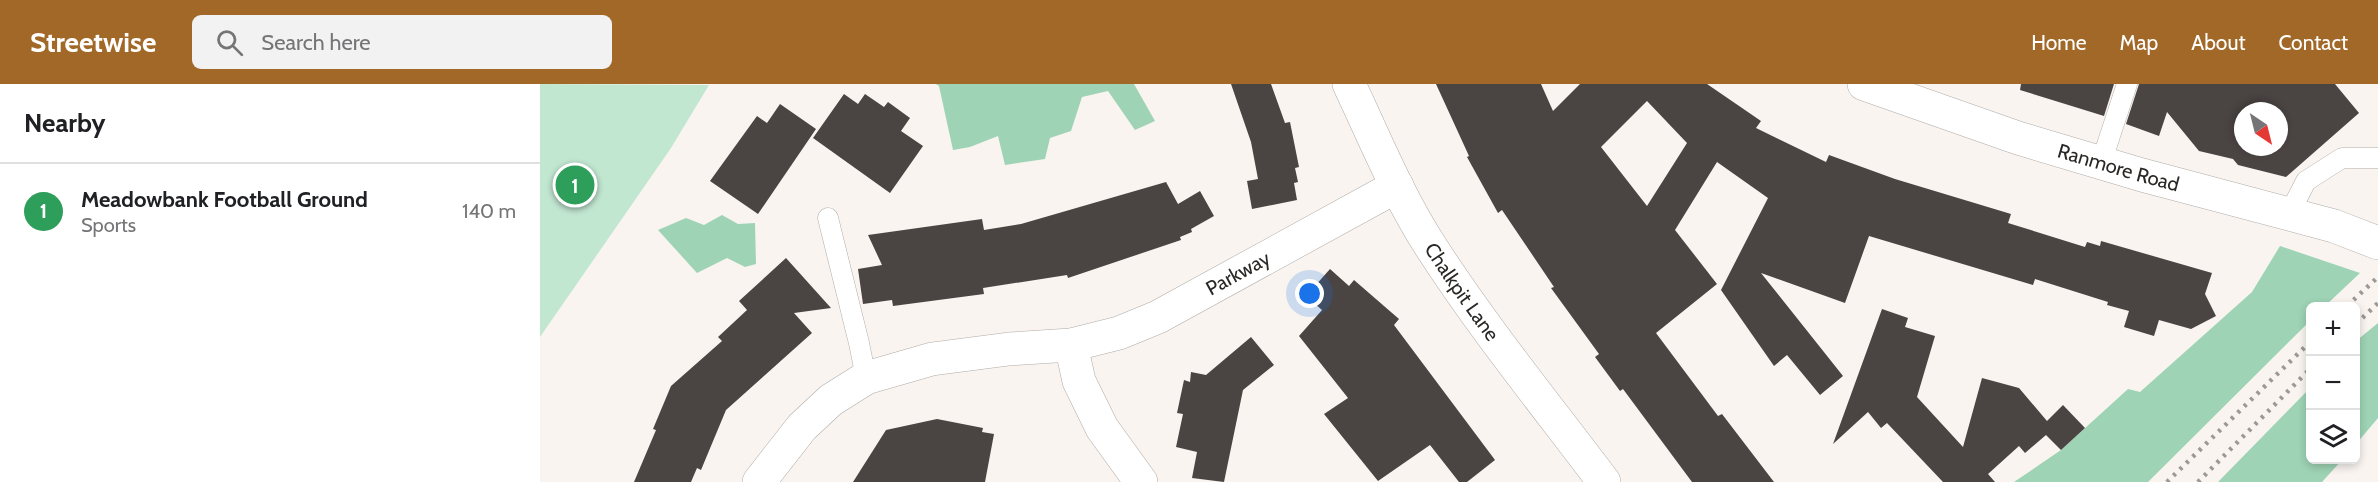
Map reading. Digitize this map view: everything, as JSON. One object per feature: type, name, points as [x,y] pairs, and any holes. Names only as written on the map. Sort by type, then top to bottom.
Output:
[{"type":"street","name":"Chalkpit Lane","points":[[1349,84],[1397,186],[1430,245],[1469,304],[1604,482]]},
{"type":"street","name":"Ranmore Road","points":[[1864,84],[2018,138],[2334,226],[2378,243]]},
{"type":"street","name":"Parkway","points":[[759,482],[802,427],[831,400],[866,378],[932,359],[1009,349],[1071,345],[1119,333],[1158,316],[1397,186]]},
{"type":"street","points":[[1071,345],[1079,381],[1102,429],[1142,482]]},
{"type":"lane","points":[[2102,163],[2127,84]]},
{"type":"lane","points":[[2289,214],[2306,181],[2342,158],[2378,158]]},
{"type":"lane","points":[[828,218],[866,378]]},
{"type":"green space","points":[[540,84],[709,85],[671,148],[540,337]]},
{"type":"green space","points":[[936,84],[1134,84],[1155,121],[1135,130],[1108,91],[1082,97],[1071,131],[1050,138],[1045,159],[1005,165],[998,136],[970,147],[953,150],[939,86]]},
{"type":"green space","points":[[722,215],[738,224],[755,223],[756,264],[745,267],[727,258],[697,273],[658,230],[686,218],[704,225]]},
{"type":"green space","points":[[2280,246],[2360,273],[2329,302],[2306,302],[2306,325],[2148,482],[2014,482],[2061,450],[2128,389],[2140,392],[2252,292]]},
{"type":"green space","points":[[2378,323],[2378,418],[2360,439],[2360,356],[2360,338]]},
{"type":"green space","points":[[2306,392],[2306,464],[2338,464],[2322,482],[2218,482]]},
{"type":"building","points":[[1231,84],[1271,84],[1285,123],[1290,122],[1299,167],[1295,168],[1298,182],[1294,183],[1297,200],[1252,209],[1247,181],[1258,179],[1251,142]]},
{"type":"building","points":[[1436,84],[1541,84],[1553,111],[1580,84],[1707,84],[1761,121],[1756,128],[1826,162],[1829,155],[1895,179],[2011,214],[2008,223],[2085,247],[2087,242],[2100,246],[2101,241],[2212,273],[2205,294],[2216,316],[2191,329],[2159,320],[2154,336],[2124,327],[2129,311],[2107,305],[2108,302],[2035,279],[2033,285],[1869,236],[1845,303],[1761,273],[1843,376],[1820,395],[1787,355],[1774,366],[1721,290],[1768,198],[1717,162],[1675,230],[1717,284],[1656,333],[1718,416],[1722,414],[1774,482],[1692,482],[1623,389],[1620,391],[1595,357],[1599,354],[1551,288],[1554,287],[1502,210],[1498,213],[1467,157],[1469,156]],"holes":[[[1647,101],[1687,143],[1647,206],[1601,147]]]},
{"type":"building","points":[[2021,84],[2114,84],[2104,116],[2020,90]]},
{"type":"building","points":[[2139,84],[2335,84],[2359,113],[2286,177],[2238,165],[2233,159],[2199,151],[2167,112],[2159,136],[2126,124]]},
{"type":"building","points":[[844,94],[858,104],[865,94],[884,107],[888,102],[910,118],[901,131],[923,146],[890,193],[813,138]]},
{"type":"building","points":[[780,104],[816,129],[758,214],[710,181],[757,116],[767,123]]},
{"type":"building","points":[[1166,182],[1178,204],[1200,191],[1214,216],[1191,229],[1192,232],[1180,237],[1181,240],[1068,278],[1067,275],[983,288],[984,294],[893,306],[892,300],[863,304],[858,269],[882,265],[868,235],[982,219],[984,230],[1021,224]]},
{"type":"building","points":[[786,258],[831,308],[794,313],[812,333],[726,410],[701,470],[697,468],[691,482],[634,482],[656,430],[653,429],[671,386],[722,341],[718,337],[747,310],[739,301]]},
{"type":"building","points":[[1330,269],[1349,286],[1354,280],[1399,319],[1394,325],[1495,460],[1467,482],[1459,482],[1430,445],[1378,481],[1324,414],[1348,398],[1299,336],[1322,310],[1306,296]]},
{"type":"building","points":[[1882,309],[1908,318],[1905,327],[1935,336],[1917,397],[1963,447],[1982,378],[2019,388],[2047,421],[2063,405],[2085,428],[2061,450],[2046,435],[2025,453],[2019,446],[1988,474],[1995,482],[1943,482],[1887,423],[1881,428],[1868,412],[1833,444]]},
{"type":"building","points":[[1251,337],[1274,365],[1243,390],[1224,482],[1192,478],[1197,452],[1176,447],[1183,414],[1177,413],[1184,380],[1190,382],[1191,372],[1206,375]]},
{"type":"building","points":[[937,419],[983,428],[982,432],[994,434],[985,482],[853,482],[886,430]]},
{"type":"railway","points":[[2351,302],[2378,277]]},
{"type":"railway","points":[[2360,320],[2378,303]]},
{"type":"railway","points":[[2167,482],[2306,346]]},
{"type":"railway","points":[[2198,482],[2306,373]]},
{"type":"place","name":"Meadowbank Football Ground","points":[[575,185]]}]
